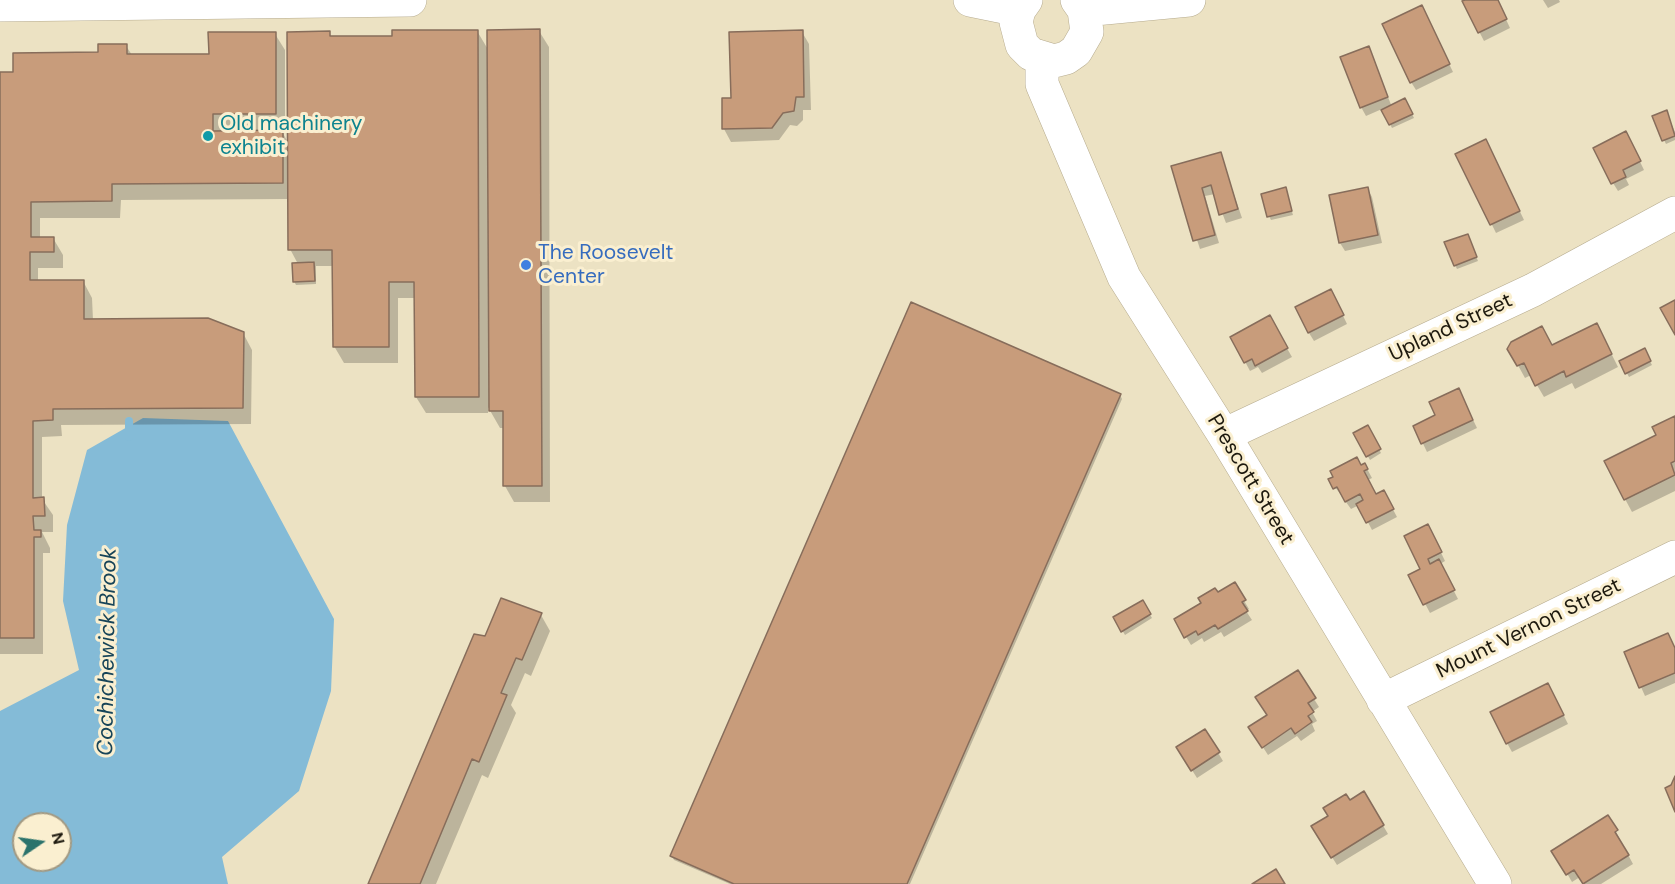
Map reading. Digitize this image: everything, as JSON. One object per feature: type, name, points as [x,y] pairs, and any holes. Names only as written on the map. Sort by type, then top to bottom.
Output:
[{"type":"street","points":[[0,5],[410,0]]},
{"type":"street","points":[[970,0],[1022,5],[1017,34],[1022,45],[1030,54],[1042,60],[1060,60],[1076,51],[1087,32],[1081,5],[1189,0]]},
{"type":"street","name":"Prescott Street","points":[[1042,60],[1042,84],[1124,277],[1224,435],[1495,884]]},
{"type":"street","name":"Upland Street","points":[[1224,435],[1533,290],[1675,213]]},
{"type":"street","name":"Mount Vernon Street","points":[[1383,700],[1675,557]]},
{"type":"water","points":[[143,418],[228,421],[334,619],[331,691],[299,791],[222,857],[228,884],[0,884],[0,711],[79,670],[63,601],[67,525],[87,450]]},
{"type":"building","points":[[1498,0],[1507,19],[1478,33],[1462,1]]},
{"type":"building","points":[[1422,5],[1450,64],[1410,83],[1382,24]]},
{"type":"building","points":[[540,29],[542,486],[503,486],[503,411],[489,411],[487,30]]},
{"type":"building","points":[[392,30],[478,30],[479,397],[415,397],[414,282],[389,282],[389,347],[333,347],[332,250],[288,250],[287,32],[330,31],[330,36],[392,36]]},
{"type":"building","points":[[803,30],[804,97],[796,97],[794,111],[783,113],[772,128],[722,129],[722,98],[731,98],[729,32]]},
{"type":"building","points":[[208,32],[276,32],[276,114],[213,114],[213,131],[283,130],[283,183],[112,184],[112,201],[31,202],[31,237],[54,237],[54,252],[30,252],[30,280],[84,280],[84,319],[208,318],[244,332],[243,408],[53,409],[53,420],[33,421],[33,498],[44,497],[45,516],[33,516],[34,530],[41,530],[41,537],[34,537],[34,638],[0,638],[0,72],[13,72],[13,53],[98,52],[98,44],[127,44],[127,54],[209,54]]},
{"type":"building","points":[[1369,46],[1388,97],[1360,108],[1340,57]]},
{"type":"building","points":[[1405,98],[1413,114],[1389,125],[1381,110]]},
{"type":"building","points":[[1667,110],[1675,136],[1662,141],[1652,116]]},
{"type":"building","points":[[1626,131],[1641,161],[1623,170],[1626,177],[1611,184],[1593,148]]},
{"type":"building","points":[[1486,139],[1520,211],[1490,225],[1455,154]]},
{"type":"building","points":[[1221,152],[1238,209],[1219,215],[1211,185],[1202,188],[1215,235],[1193,241],[1171,166]]},
{"type":"building","points":[[1286,187],[1292,211],[1267,217],[1261,194]]},
{"type":"building","points":[[1368,187],[1378,235],[1339,243],[1329,195]]},
{"type":"building","points":[[1468,234],[1477,257],[1454,266],[1444,242]]},
{"type":"building","points":[[314,262],[315,281],[293,282],[292,263]]},
{"type":"building","points":[[1331,289],[1344,315],[1308,333],[1295,307]]},
{"type":"building","points":[[1675,300],[1675,335],[1660,308]]},
{"type":"building","points":[[911,302],[1121,394],[907,884],[734,884],[670,856]]},
{"type":"building","points":[[1270,315],[1288,348],[1255,366],[1252,359],[1244,363],[1230,337]]},
{"type":"building","points":[[1597,323],[1612,354],[1566,377],[1564,371],[1535,386],[1524,363],[1517,366],[1507,349],[1511,342],[1542,326],[1552,345]]},
{"type":"building","points":[[1645,348],[1651,361],[1625,374],[1619,361]]},
{"type":"building","points":[[1459,388],[1473,420],[1421,444],[1413,426],[1435,415],[1429,402]]},
{"type":"building","points":[[1675,416],[1675,461],[1671,463],[1675,475],[1624,500],[1604,461],[1656,435],[1652,427]]},
{"type":"building","points":[[1368,425],[1381,449],[1366,457],[1353,433]]},
{"type":"building","points":[[1357,457],[1361,465],[1365,463],[1368,469],[1364,471],[1376,494],[1384,490],[1394,509],[1366,523],[1356,504],[1363,500],[1360,494],[1345,502],[1337,487],[1333,489],[1328,479],[1333,477],[1330,471]]},
{"type":"building","points":[[1428,524],[1442,552],[1428,559],[1430,564],[1439,559],[1455,590],[1423,605],[1408,575],[1420,569],[1404,536]]},
{"type":"building","points":[[1235,582],[1246,600],[1242,602],[1248,611],[1218,629],[1215,625],[1198,635],[1196,631],[1184,638],[1174,619],[1201,603],[1198,598],[1215,588],[1218,592]]},
{"type":"building","points":[[501,598],[542,613],[522,660],[516,658],[501,693],[507,695],[479,762],[472,759],[420,884],[368,884],[474,634],[485,636]]},
{"type":"building","points":[[1143,600],[1151,614],[1121,632],[1113,617]]},
{"type":"building","points":[[1668,633],[1675,648],[1675,673],[1639,688],[1624,652]]},
{"type":"building","points":[[1298,670],[1316,698],[1308,703],[1314,712],[1308,716],[1312,722],[1295,734],[1291,728],[1262,748],[1248,727],[1267,715],[1255,697]]},
{"type":"building","points":[[1548,683],[1564,715],[1506,744],[1490,712]]},
{"type":"building","points":[[1205,729],[1220,752],[1191,771],[1176,747]]},
{"type":"building","points":[[1675,776],[1675,812],[1665,788],[1671,785]]},
{"type":"building","points":[[1364,791],[1384,825],[1331,858],[1311,826],[1328,816],[1323,808],[1346,794],[1350,800]]},
{"type":"building","points":[[1608,815],[1618,830],[1615,832],[1629,855],[1583,884],[1574,870],[1566,875],[1551,851]]},
{"type":"building","points":[[1276,869],[1285,884],[1252,884]]},
{"type":"waterway","name":"Cochichewick Brook","points":[[129,421],[129,437]]},
{"type":"place","name":"Old machinery exhibit","points":[[208,136]]},
{"type":"place","name":"The Roosevelt Center","points":[[526,265]]}]
